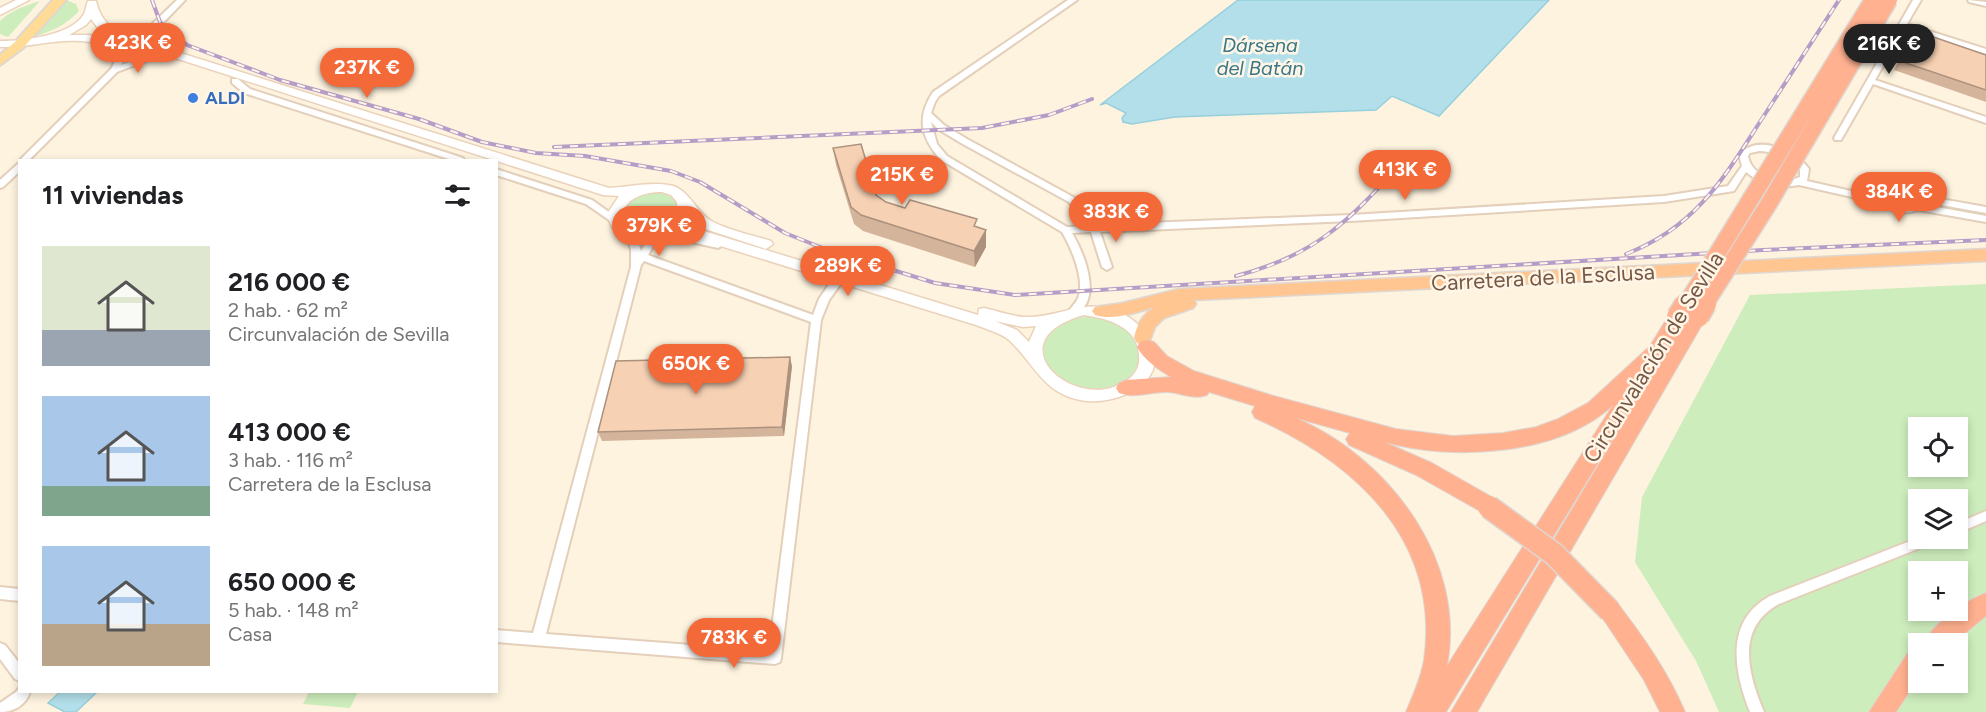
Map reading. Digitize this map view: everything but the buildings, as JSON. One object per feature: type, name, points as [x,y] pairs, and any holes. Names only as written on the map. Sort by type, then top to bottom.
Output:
[{"type":"highway","name":"Circunvalación de Sevilla","points":[[1432,712],[1873,0]]},
{"type":"highway","name":"Circunvalación de Sevilla","points":[[1463,712],[1889,0]]},
{"type":"highway","name":"Carretera de la Esclusa","points":[[1101,311],[1123,309],[1179,296],[1986,255]]},
{"type":"highway","name":"Carretera de la Esclusa","points":[[1145,342],[1144,329],[1149,320],[1161,312],[1185,304],[1986,264]]},
{"type":"highway","points":[[1145,342],[1160,361],[1187,377],[1272,410],[1396,437],[1453,444],[1503,441],[1536,435],[1565,425],[1595,409],[1658,350]]},
{"type":"highway","points":[[1126,388],[1167,384],[1197,389],[1316,424],[1380,448],[1424,469],[1489,507],[1554,554],[1610,611],[1637,647],[1673,712]]},
{"type":"highway","points":[[1272,410],[1354,464],[1385,493],[1410,530],[1428,567],[1436,595],[1439,624],[1437,660],[1418,712]]},
{"type":"highway","points":[[1946,633],[1986,603]]},
{"type":"highway","points":[[1474,712],[1494,661]]},
{"type":"highway","points":[[1881,712],[1908,673]]},
{"type":"main road","points":[[5,51],[48,0]]},
{"type":"main road","points":[[5,51],[60,0]]},
{"type":"main road","points":[[0,5],[22,1]]},
{"type":"main road","points":[[0,12],[22,1]]},
{"type":"main road","points":[[5,51],[43,40],[75,26],[86,17],[91,4]]},
{"type":"main road","points":[[91,4],[97,22],[102,28],[124,42]]},
{"type":"main road","points":[[5,51],[43,40],[89,38],[124,42],[608,192],[668,189],[678,193],[685,204],[707,225],[988,315],[1023,322],[1052,320]]},
{"type":"main road","points":[[159,53],[235,81],[475,159]]},
{"type":"main road","points":[[498,167],[599,200],[621,228],[632,233],[689,231],[981,321],[1012,334],[1034,357],[1043,374],[1059,387],[1070,392],[1081,395],[1105,395],[1126,388],[1143,373],[1148,360],[1145,342],[1125,320],[1101,311],[1074,311],[1052,320],[1044,326],[1035,341],[1034,357]]},
{"type":"main road","points":[[614,217],[622,200],[639,190]]},
{"type":"main road","points":[[661,231],[679,220],[684,212],[685,204]]},
{"type":"street","points":[[25,159],[114,70],[121,57],[124,42],[150,31],[181,0]]},
{"type":"street","points":[[1073,0],[944,87],[930,101],[927,130],[936,150],[944,158],[1065,230],[1076,246],[1085,291],[1082,302],[1074,311]]},
{"type":"street","points":[[1838,138],[1917,0]]},
{"type":"street","points":[[1972,0],[1986,4]]},
{"type":"street","points":[[114,70],[159,53],[152,38],[158,24]]},
{"type":"street","points":[[1903,25],[1986,52]]},
{"type":"street","points":[[235,81],[246,91],[457,159]]},
{"type":"street","points":[[1870,81],[1986,120]]},
{"type":"street","points":[[928,115],[941,127],[964,141],[1072,200],[1086,214],[1095,228],[1107,267]]},
{"type":"street","points":[[1803,179],[1800,162],[1792,156],[1770,148],[1747,151],[1743,155],[1746,166],[1758,176],[1776,183],[1803,179],[1883,197],[1905,210],[1914,209],[1916,206],[1986,219]]},
{"type":"street","points":[[1065,230],[1363,217],[1664,199],[1731,189],[1746,166]]},
{"type":"street","points":[[0,185],[18,167]]},
{"type":"street","points":[[498,173],[589,202],[614,217]]},
{"type":"street","points":[[1883,197],[1890,189],[1910,196],[1986,210]]},
{"type":"street","points":[[1910,196],[1915,200],[1916,206]]},
{"type":"street","points":[[538,639],[639,262],[661,231],[713,243],[837,282],[924,303]]},
{"type":"street","points":[[632,233],[639,262]]},
{"type":"street","points":[[639,262],[816,320]]},
{"type":"street","points":[[498,636],[775,658],[816,320],[824,299],[837,282]]},
{"type":"street","points":[[1968,524],[1986,516]]},
{"type":"street","points":[[1757,712],[1744,674],[1742,650],[1744,631],[1754,616],[1767,604],[1908,547]]},
{"type":"street","points":[[0,593],[18,595]]},
{"type":"street","points":[[0,649],[18,672]]},
{"type":"street","points":[[0,711],[23,693]]},
{"type":"green space","points":[[66,0],[76,4],[79,11],[69,21],[33,37]]},
{"type":"green space","points":[[40,1],[8,37],[0,34],[0,21],[4,17]]},
{"type":"green space","points":[[655,192],[667,195],[675,201],[677,209],[667,222],[661,226],[646,229],[623,222],[621,215],[630,201]]},
{"type":"green space","points":[[1986,284],[1986,712],[1719,712],[1696,661],[1635,562],[1642,497],[1750,295]]},
{"type":"green space","points":[[1080,317],[1112,321],[1133,338],[1139,354],[1138,363],[1135,371],[1122,384],[1101,390],[1079,387],[1059,381],[1048,366],[1041,348],[1043,340],[1062,323]]},
{"type":"green space","points":[[308,693],[358,693],[350,708],[303,704]]},
{"type":"water","name":"Dársena del Batán","points":[[1238,0],[1549,0],[1439,116],[1392,96],[1376,110],[1175,117],[1132,124],[1123,122],[1122,118],[1126,113],[1106,103],[1100,105]]},
{"type":"water","points":[[59,693],[96,693],[76,712],[65,712],[48,703]]},
{"type":"railway","points":[[152,0],[160,22],[187,45],[280,80],[419,119],[482,142],[536,153],[585,156],[671,171],[700,182],[785,233],[825,249],[935,283],[1015,295],[1763,250],[1986,240]]},
{"type":"railway","points":[[1626,254],[1673,229],[1692,213],[1724,177],[1839,0]]},
{"type":"railway","points":[[554,147],[982,128],[1049,115],[1092,99]]},
{"type":"railway","points":[[1236,276],[1287,258],[1327,235],[1363,204],[1399,165]]},
{"type":"place","name":"ALDI","points":[[193,98]]}]
